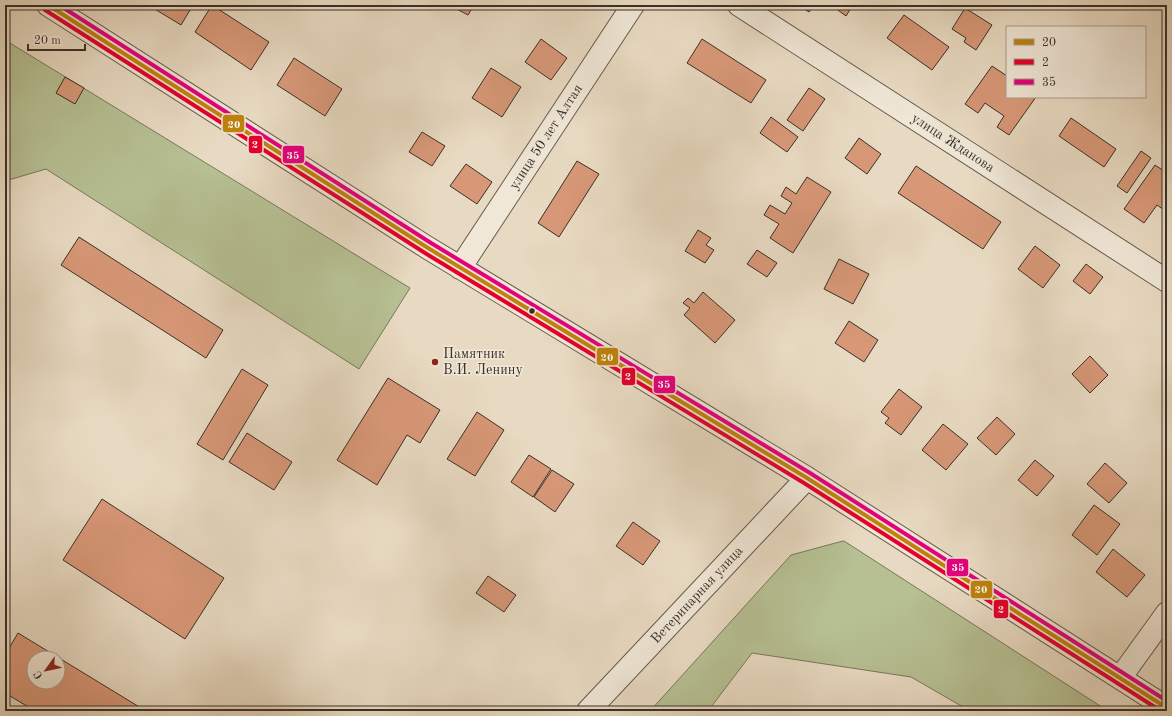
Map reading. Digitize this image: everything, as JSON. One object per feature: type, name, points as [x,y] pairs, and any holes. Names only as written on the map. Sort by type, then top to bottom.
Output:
[{"type":"street","points":[[48,5],[460,268],[806,478],[1167,708]]},
{"type":"street","name":"улица 50 лет Алтая","points":[[460,268],[633,5]]},
{"type":"street","name":"улица Жданова","points":[[739,5],[1167,281]]},
{"type":"street","name":"Ветеринарная улица","points":[[588,711],[806,478]]},
{"type":"street","points":[[1120,678],[1167,612]]},
{"type":"green space","points":[[5,40],[410,288],[359,369],[46,169],[5,181]]},
{"type":"green space","points":[[844,541],[1108,711],[970,711],[911,677],[752,653],[708,711],[650,711],[791,555]]},
{"type":"building","points":[[148,5],[193,5],[181,25]]},
{"type":"building","points":[[212,5],[269,42],[251,70],[195,32]]},
{"type":"building","points":[[449,5],[474,5],[468,15]]},
{"type":"building","points":[[798,5],[814,5],[809,12]]},
{"type":"building","points":[[831,5],[853,5],[846,16]]},
{"type":"building","points":[[965,8],[992,25],[976,50],[964,42],[966,38],[952,29]]},
{"type":"building","points":[[904,15],[949,47],[932,70],[887,38]]},
{"type":"building","points":[[541,39],[567,58],[551,80],[525,62]]},
{"type":"building","points":[[702,39],[766,80],[751,103],[687,63]]},
{"type":"building","points":[[294,58],[342,89],[325,116],[277,85]]},
{"type":"building","points":[[992,66],[1006,75],[1006,98],[1035,98],[1009,135],[997,127],[1004,116],[985,103],[978,113],[965,104]]},
{"type":"building","points":[[491,68],[521,87],[502,117],[472,98]]},
{"type":"building","points":[[65,77],[84,88],[75,104],[56,93]]},
{"type":"building","points":[[809,88],[825,99],[803,131],[787,120]]},
{"type":"building","points":[[771,117],[798,137],[787,152],[760,133]]},
{"type":"building","points":[[1071,118],[1116,149],[1104,167],[1059,136]]},
{"type":"building","points":[[422,132],[445,146],[432,166],[409,152]]},
{"type":"building","points":[[859,138],[881,154],[867,174],[845,158]]},
{"type":"building","points":[[1141,151],[1151,158],[1127,193],[1117,186]]},
{"type":"building","points":[[577,161],[599,174],[559,237],[538,223]]},
{"type":"building","points":[[466,164],[492,182],[477,204],[450,186]]},
{"type":"building","points":[[1155,165],[1167,173],[1167,212],[1157,205],[1144,223],[1124,209]]},
{"type":"building","points":[[916,166],[1001,222],[983,249],[898,193]]},
{"type":"building","points":[[807,177],[831,192],[793,253],[770,238],[779,224],[764,215],[770,205],[785,214],[792,203],[781,196],[786,187],[796,194]]},
{"type":"building","points":[[698,230],[711,238],[706,245],[714,250],[705,263],[685,251]]},
{"type":"building","points":[[79,237],[223,330],[206,358],[61,265]]},
{"type":"building","points":[[1035,246],[1060,265],[1043,288],[1018,269]]},
{"type":"building","points":[[757,250],[777,263],[767,277],[747,264]]},
{"type":"building","points":[[839,259],[869,274],[853,304],[824,289]]},
{"type":"building","points":[[1086,264],[1103,277],[1090,294],[1073,281]]},
{"type":"building","points":[[703,292],[735,320],[715,343],[684,315],[690,308],[683,303],[688,298],[694,303]]},
{"type":"building","points":[[849,321],[878,340],[864,362],[835,343]]},
{"type":"building","points":[[1090,356],[1108,375],[1090,393],[1072,374]]},
{"type":"building","points":[[242,369],[268,385],[223,460],[197,444]]},
{"type":"building","points":[[388,378],[440,410],[420,443],[407,435],[377,485],[337,460]]},
{"type":"building","points":[[899,389],[922,407],[901,435],[885,423],[889,418],[881,412]]},
{"type":"building","points":[[477,412],[504,430],[475,476],[447,459]]},
{"type":"building","points":[[997,417],[1015,434],[996,455],[977,438]]},
{"type":"building","points":[[943,424],[968,444],[946,470],[922,450]]},
{"type":"building","points":[[247,433],[292,462],[274,490],[229,462]]},
{"type":"building","points":[[529,455],[551,469],[533,497],[511,482]]},
{"type":"building","points":[[1035,460],[1054,476],[1037,496],[1018,480]]},
{"type":"building","points":[[1105,463],[1127,483],[1109,503],[1087,484]]},
{"type":"building","points":[[552,470],[574,484],[555,512],[534,497]]},
{"type":"building","points":[[102,499],[224,578],[185,639],[63,560]]},
{"type":"building","points":[[1094,505],[1120,524],[1097,555],[1072,535]]},
{"type":"building","points":[[633,522],[660,541],[643,565],[616,546]]},
{"type":"building","points":[[1113,549],[1145,575],[1127,597],[1096,572]]},
{"type":"building","points":[[488,576],[516,595],[504,612],[476,593]]},
{"type":"building","points":[[18,633],[46,650],[26,650],[26,690],[66,690],[66,662],[141,708],[139,711],[35,711],[5,693],[5,655]]},
{"type":"transit line","name":"20","points":[[48,5],[428,248],[807,478],[1167,708]]},
{"type":"transit line","name":"35","points":[[59,5],[431,243],[810,473],[1167,701]]},
{"type":"transit line","name":"2","points":[[45,10],[425,253],[804,483],[1161,711]]},
{"type":"place","name":"Памятник В.И. Ленину","points":[[435,362]]}]
